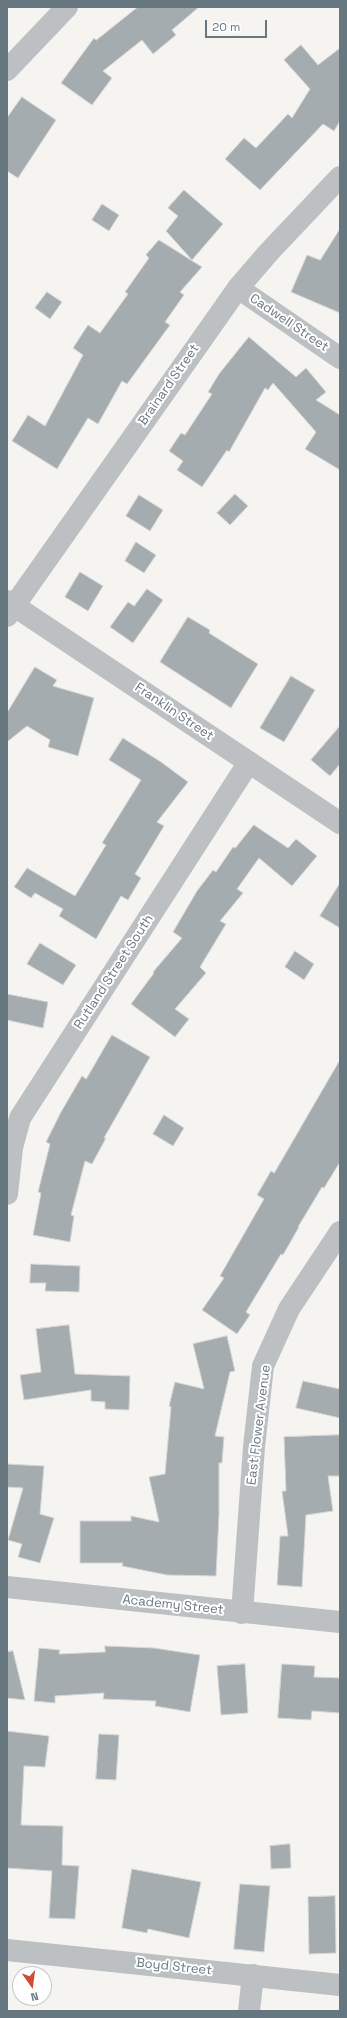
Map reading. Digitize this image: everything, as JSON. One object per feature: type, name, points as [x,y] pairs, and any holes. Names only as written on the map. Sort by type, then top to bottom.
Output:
[{"type":"street","points":[[7,70],[67,7]]},
{"type":"street","name":"Brainard Street","points":[[9,608],[238,288],[269,252],[340,177]]},
{"type":"street","name":"Cadwell Street","points":[[238,288],[340,358]]},
{"type":"street","name":"Franklin Street","points":[[9,608],[249,762],[340,823]]},
{"type":"street","name":"Rutland Street South","points":[[7,1194],[12,1148],[20,1118],[249,762]]},
{"type":"street","name":"East Flower Avenue","points":[[242,1613],[254,1447],[263,1366],[289,1309],[340,1232]]},
{"type":"street","name":"Academy Street","points":[[7,1587],[242,1613],[340,1622]]},
{"type":"street","name":"Boyd Street","points":[[7,1950],[340,1984]]},
{"type":"street","points":[[249,2011],[253,1976]]},
{"type":"building","points":[[138,7],[199,7],[172,30],[176,35],[153,54],[142,40],[103,71],[112,78],[92,105],[61,83],[94,38],[96,40]]},
{"type":"building","points":[[301,45],[318,65],[340,48],[340,121],[334,131],[323,124],[260,190],[225,159],[244,138],[256,148],[288,114],[292,118],[310,89],[284,60]]},
{"type":"building","points":[[22,97],[56,120],[18,178],[7,171],[7,118]]},
{"type":"building","points":[[184,190],[223,224],[192,260],[166,231],[178,216],[168,208]]},
{"type":"building","points":[[102,204],[119,215],[109,231],[92,220]]},
{"type":"building","points":[[340,229],[340,313],[291,292],[307,255],[320,260]]},
{"type":"building","points":[[159,240],[202,267],[180,292],[184,295],[165,322],[170,325],[127,384],[122,381],[98,424],[88,418],[57,469],[12,441],[28,415],[45,426],[83,355],[73,348],[88,325],[100,333],[128,294],[125,292],[149,258],[146,255]]},
{"type":"building","points":[[47,292],[62,302],[50,319],[35,308]]},
{"type":"building","points":[[249,337],[296,377],[306,368],[326,392],[316,400],[340,415],[340,470],[305,449],[316,432],[273,383],[268,390],[265,388],[229,452],[227,450],[202,487],[177,470],[183,461],[169,451],[181,433],[185,435],[212,394],[208,392],[219,374]]},
{"type":"building","points":[[235,494],[248,506],[230,525],[217,513]]},
{"type":"building","points":[[139,495],[163,510],[150,531],[126,516]]},
{"type":"building","points":[[136,542],[156,555],[144,573],[125,561]]},
{"type":"building","points":[[80,572],[103,586],[88,611],[65,597]]},
{"type":"building","points":[[147,589],[163,600],[133,643],[110,627],[128,602],[134,606]]},
{"type":"building","points":[[188,617],[210,630],[209,633],[258,664],[231,708],[160,662]]},
{"type":"building","points":[[35,667],[57,680],[53,686],[94,698],[78,756],[48,747],[50,740],[27,726],[7,742],[7,713]]},
{"type":"building","points":[[291,676],[315,690],[284,742],[260,728]]},
{"type":"building","points":[[340,726],[340,764],[330,776],[311,760]]},
{"type":"building","points":[[123,738],[161,762],[188,782],[157,822],[164,826],[135,874],[141,878],[128,900],[121,896],[96,939],[59,916],[63,909],[35,893],[31,898],[14,887],[27,868],[75,896],[106,845],[102,843],[141,780],[109,760]]},
{"type":"building","points":[[254,825],[288,848],[296,839],[317,856],[292,886],[259,858],[237,889],[243,893],[220,921],[226,924],[200,967],[206,973],[175,1009],[189,1019],[175,1037],[131,1004],[154,973],[153,972],[182,938],[173,932],[197,891],[213,870],[216,872],[233,847],[235,848]]},
{"type":"building","points":[[340,883],[340,928],[320,916]]},
{"type":"building","points":[[40,943],[76,965],[63,985],[27,964]]},
{"type":"building","points":[[295,951],[314,964],[304,980],[285,967]]},
{"type":"building","points":[[7,994],[48,1002],[43,1028],[7,1020]]},
{"type":"building","points":[[112,1035],[150,1057],[104,1138],[106,1138],[92,1164],[85,1161],[71,1215],[74,1216],[70,1242],[33,1235],[41,1193],[38,1192],[50,1144],[46,1142],[82,1076],[86,1079]]},
{"type":"building","points":[[340,1060],[340,1162],[324,1188],[322,1187],[283,1255],[281,1254],[246,1312],[250,1315],[237,1334],[202,1310],[224,1278],[220,1276],[264,1199],[257,1195],[271,1171],[274,1173]]},
{"type":"building","points":[[164,1115],[184,1128],[173,1146],[153,1134]]},
{"type":"building","points":[[31,1264],[80,1266],[79,1292],[45,1291],[46,1283],[30,1283]]},
{"type":"building","points":[[69,1325],[75,1374],[130,1376],[129,1410],[105,1409],[105,1402],[91,1401],[91,1390],[24,1400],[20,1375],[41,1372],[36,1329]]},
{"type":"building","points":[[227,1336],[235,1371],[230,1372],[215,1436],[224,1437],[222,1463],[219,1463],[219,1515],[216,1576],[167,1575],[122,1566],[123,1563],[80,1563],[80,1521],[131,1521],[131,1516],[159,1522],[149,1477],[165,1474],[171,1407],[169,1406],[175,1382],[204,1389],[193,1344]]},
{"type":"building","points":[[303,1381],[340,1389],[340,1418],[296,1408]]},
{"type":"building","points":[[340,1435],[340,1476],[328,1476],[333,1511],[306,1515],[302,1587],[277,1585],[280,1536],[288,1536],[282,1491],[286,1491],[284,1437]]},
{"type":"building","points":[[7,1464],[44,1466],[40,1514],[54,1518],[40,1563],[18,1557],[22,1544],[8,1540],[23,1488],[7,1487]]},
{"type":"building","points":[[105,1646],[154,1648],[200,1655],[190,1712],[155,1706],[156,1701],[103,1699],[104,1693],[55,1696],[55,1703],[34,1701],[39,1648],[60,1650],[59,1654],[105,1652]]},
{"type":"building","points":[[13,1651],[25,1700],[7,1698],[7,1652]]},
{"type":"building","points":[[245,1664],[248,1713],[221,1715],[217,1666]]},
{"type":"building","points":[[282,1664],[315,1666],[314,1677],[340,1678],[340,1713],[312,1711],[311,1720],[278,1718]]},
{"type":"building","points":[[7,1731],[49,1736],[45,1767],[24,1766],[21,1825],[63,1826],[62,1865],[79,1866],[75,1919],[49,1918],[52,1871],[7,1868]]},
{"type":"building","points":[[99,1734],[119,1735],[116,1780],[96,1779]]},
{"type":"building","points":[[290,1844],[291,1868],[271,1869],[270,1846]]},
{"type":"building","points":[[132,1869],[201,1882],[189,1938],[148,1929],[147,1933],[122,1928]]},
{"type":"building","points":[[240,1884],[270,1886],[264,1952],[234,1949]]},
{"type":"building","points":[[335,1896],[336,1953],[309,1954],[308,1897]]}]
